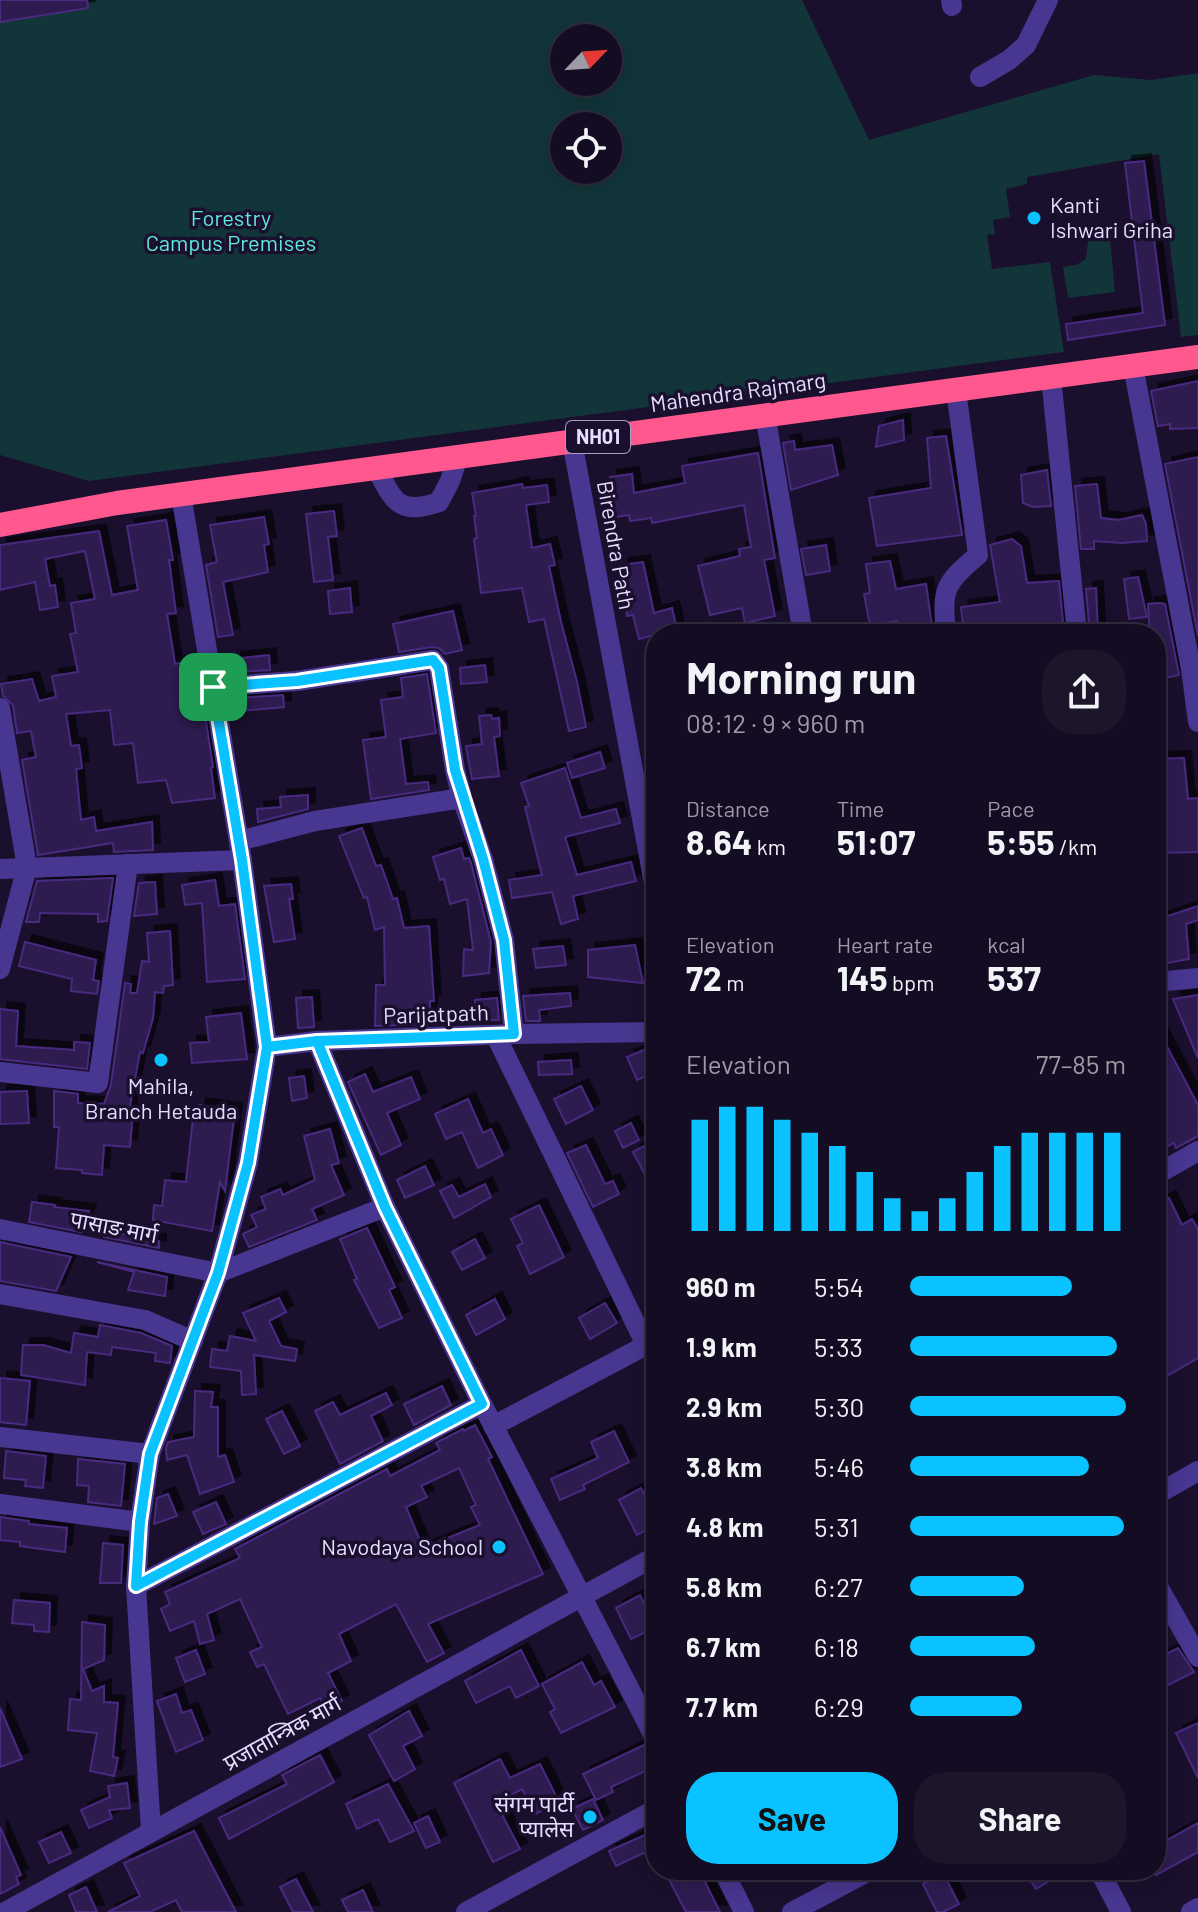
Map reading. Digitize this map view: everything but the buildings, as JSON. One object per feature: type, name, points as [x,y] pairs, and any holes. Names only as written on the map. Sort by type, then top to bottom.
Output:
[{"type":"highway","name":"Mahendra Rajmarg","points":[[0,525],[181,494],[1198,357]]},
{"type":"street","points":[[980,77],[1009,60],[1026,45],[1048,0]]},
{"type":"street","points":[[1133,366],[1191,669],[1198,722]]},
{"type":"street","points":[[1051,377],[1076,624]]},
{"type":"street","points":[[945,624],[943,602],[950,579],[978,555],[956,390]]},
{"type":"street","points":[[765,414],[801,624]]},
{"type":"street","name":"Birendra Path","points":[[572,441],[646,840]]},
{"type":"street","points":[[376,468],[389,492],[401,505],[417,510],[439,502],[458,457]]},
{"type":"street","points":[[151,1832],[136,1586],[140,1522],[150,1454],[218,1273],[248,1163],[267,1047],[241,850],[181,494]]},
{"type":"street","points":[[213,687],[297,681],[433,660],[439,668],[455,770],[504,940],[505,1035],[646,1332]]},
{"type":"street","points":[[0,708],[27,867],[0,969]]},
{"type":"street","points":[[0,869],[128,864],[241,850],[315,821],[462,798]]},
{"type":"street","points":[[0,1072],[98,1083],[128,864]]},
{"type":"street","points":[[1166,981],[1198,978]]},
{"type":"street","name":"Parijatpath","points":[[267,1047],[317,1041],[646,1032]]},
{"type":"street","points":[[317,1041],[385,1207],[493,1426],[646,1721]]},
{"type":"street","points":[[1166,1169],[1198,1151]]},
{"type":"street","points":[[218,1273],[385,1207]]},
{"type":"street","name":"पासाङ मार्ग","points":[[0,1229],[218,1273]]},
{"type":"street","points":[[0,1294],[145,1320],[193,1341]]},
{"type":"street","points":[[493,1426],[646,1346]]},
{"type":"street","points":[[136,1586],[482,1404]]},
{"type":"street","points":[[0,1437],[150,1454]]},
{"type":"street","points":[[1166,1489],[1198,1471]]},
{"type":"street","points":[[0,1504],[140,1522]]},
{"type":"street","name":"प्रजातान्त्रिक मार्ग","points":[[5,1912],[646,1562]]},
{"type":"street","points":[[1166,1601],[1198,1657]]},
{"type":"street","points":[[469,1911],[646,1814]]},
{"type":"street","points":[[728,1880],[744,1912]]},
{"type":"street","points":[[792,1912],[852,1880]]},
{"type":"street","points":[[1104,1880],[1121,1912]]},
{"type":"street","points":[[1191,1912],[1198,1908]]},
{"type":"green space","name":"Forestry Campus Premises","points":[[0,0],[802,0],[869,140],[1094,75],[1151,80],[1198,73],[1198,335],[1181,337],[1159,154],[1027,177],[1027,184],[1006,189],[1010,217],[993,220],[995,234],[987,235],[992,269],[1050,262],[1064,352],[89,481],[0,455]]},
{"type":"green space","points":[[1110,240],[1115,292],[1068,298],[1063,267],[1086,259],[1088,241]]},
{"type":"place","name":"Kanti Ishwari Griha","points":[[1034,218]]},
{"type":"place","name":"Mahila, Branch Hetauda","points":[[161,1060]]},
{"type":"place","name":"Navodaya School","points":[[499,1547]]},
{"type":"place","name":"संगम पार्टी प्यालेस","points":[[590,1817]]},
{"type":"route","points":[[213,687],[242,860],[267,1047],[317,1041],[385,1207],[482,1404],[136,1586],[140,1522],[150,1454],[218,1273],[248,1163],[267,1047],[317,1041],[514,1034],[504,940],[483,859],[462,798],[439,668],[433,660],[297,681],[213,687]]}]
